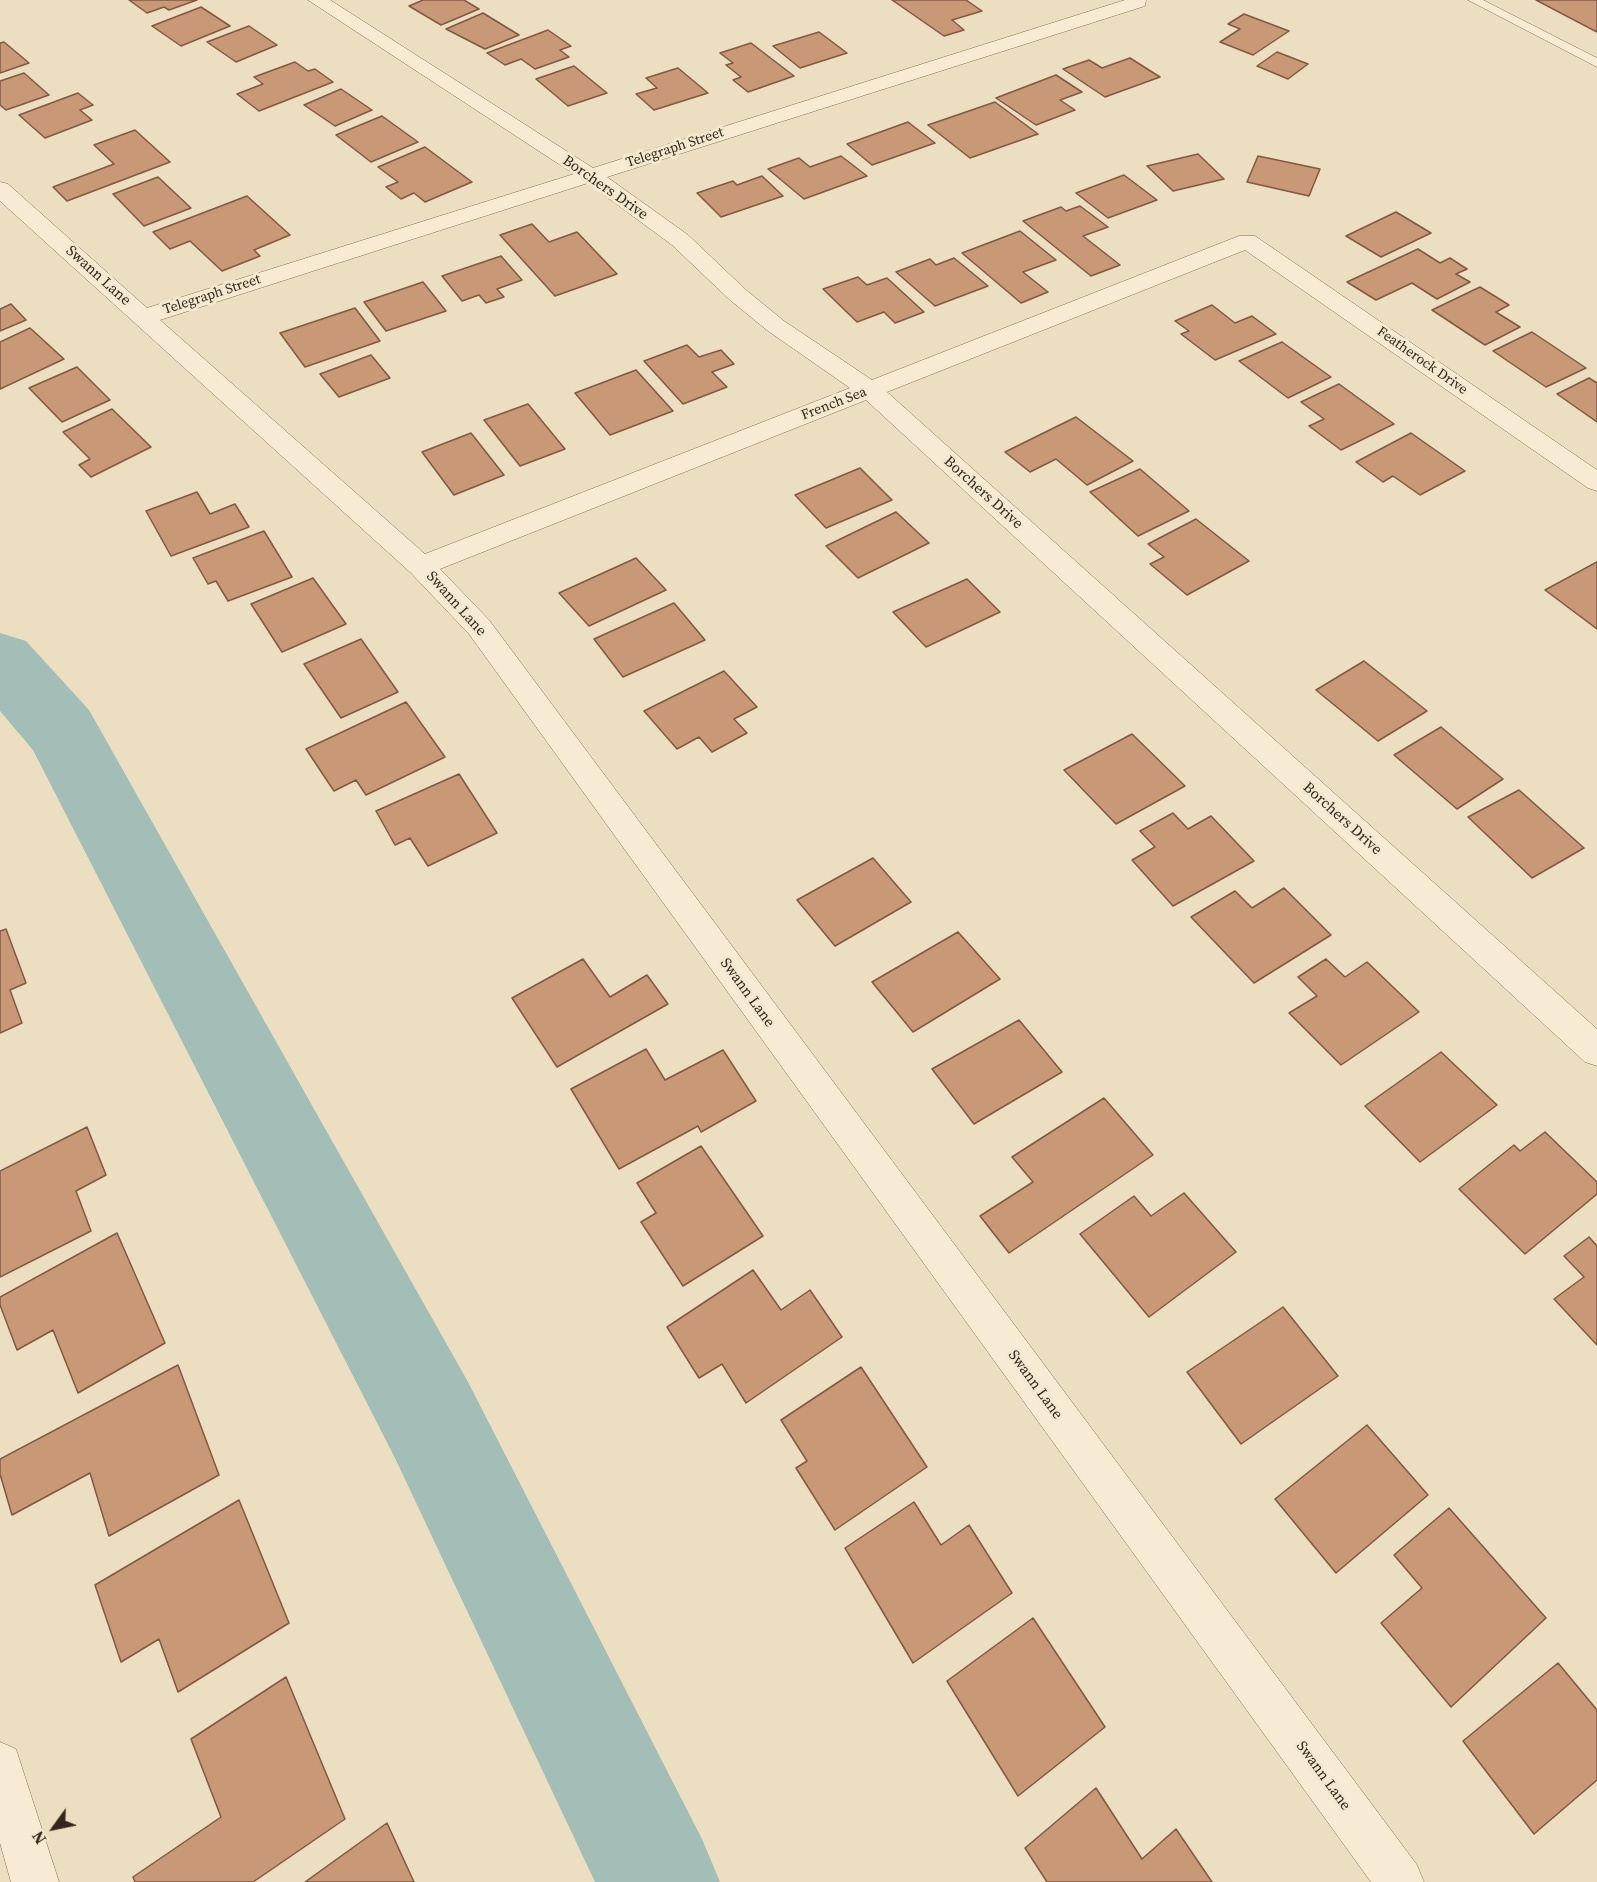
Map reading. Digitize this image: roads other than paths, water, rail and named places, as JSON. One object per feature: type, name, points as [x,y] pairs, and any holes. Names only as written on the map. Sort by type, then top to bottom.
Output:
[{"type":"street","name":"Borchers Drive","points":[[317,0],[590,175],[680,240],[738,296],[776,326],[870,390],[1597,1051]]},
{"type":"street","name":"Telegraph Street","points":[[144,317],[1137,1]]},
{"type":"street","name":"Swann Lane","points":[[0,189],[421,566],[479,627],[1400,1882]]},
{"type":"street","name":"French Sea","points":[[421,566],[1247,241]]},
{"type":"street","name":"Featherock Drive","points":[[1247,241],[1597,482]]},
{"type":"street","points":[[0,1765],[35,1882]]},
{"type":"lane","points":[[1474,0],[1597,63]]},
{"type":"waterway","points":[[0,660],[62,731],[431,1419],[659,1882]]}]
